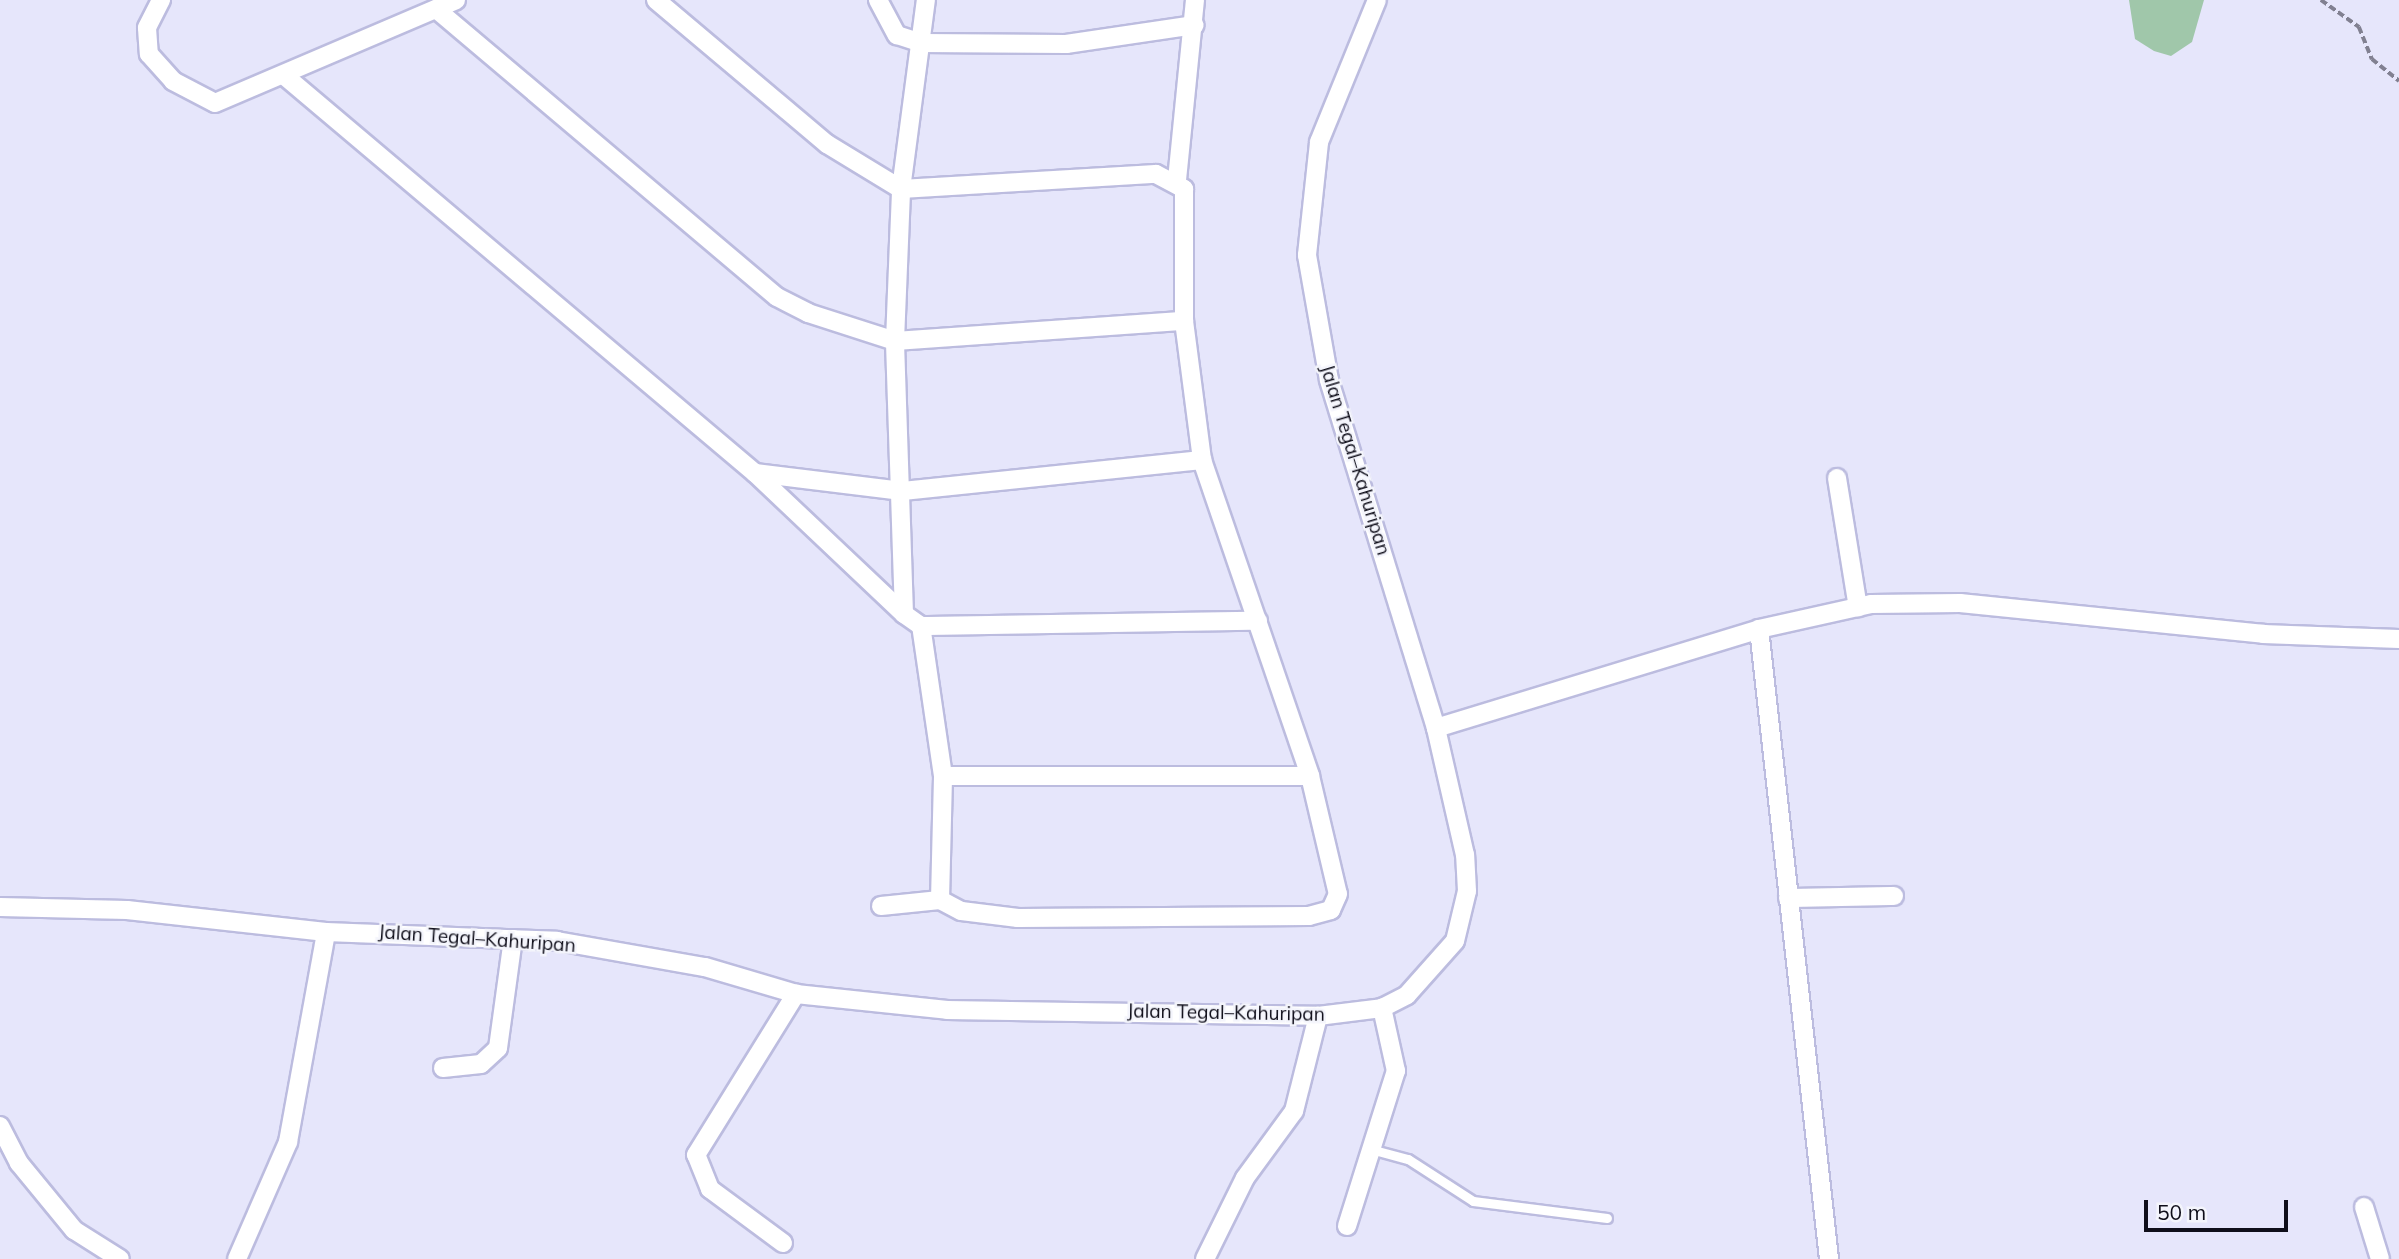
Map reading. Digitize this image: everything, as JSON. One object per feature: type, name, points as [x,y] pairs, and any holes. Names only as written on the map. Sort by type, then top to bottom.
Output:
[{"type":"street","points":[[161,0],[147,28],[149,54],[187,91],[227,103],[456,0]]},
{"type":"street","points":[[656,0],[827,145],[901,189],[1156,174],[1177,180]]},
{"type":"street","points":[[878,0],[897,35],[920,43],[1066,44],[1195,25]]},
{"type":"street","points":[[904,614],[895,341],[901,189],[926,0]]},
{"type":"street","points":[[881,906],[940,900],[961,911],[1018,918],[1327,911],[1338,894],[1311,776],[1202,460],[1184,321],[1187,200],[1177,180],[1195,25],[1195,0]]},
{"type":"street","name":"Jalan Tegal–Kahuripan","points":[[0,907],[127,910],[326,932],[513,939],[705,967],[796,994],[947,1010],[1318,1016],[1382,1008],[1441,963],[1463,918],[1465,855],[1436,728],[1329,380],[1307,255],[1319,142],[1377,0]]},
{"type":"street","points":[[436,9],[777,297],[895,341],[1184,321]]},
{"type":"street","points":[[286,77],[755,473],[904,614],[921,626],[1258,621]]},
{"type":"street","points":[[755,473],[902,491],[1202,460]]},
{"type":"street","points":[[1836,478],[1858,607]]},
{"type":"street","points":[[1436,728],[1759,629],[1858,607],[1960,603],[2209,626],[2399,639]]},
{"type":"street","points":[[921,626],[943,776],[940,900]]},
{"type":"street","points":[[1759,629],[1829,1259]]},
{"type":"street","points":[[943,776],[1311,776]]},
{"type":"street","points":[[1788,898],[1894,896]]},
{"type":"street","points":[[237,1259],[288,1142],[326,932]]},
{"type":"street","points":[[443,1068],[481,1065],[498,1048],[513,939]]},
{"type":"street","points":[[783,1243],[710,1189],[696,1155],[796,994]]},
{"type":"street","points":[[1347,1226],[1374,1150],[1396,1070],[1382,1008]]},
{"type":"street","points":[[1205,1259],[1245,1178],[1294,1111],[1318,1016]]},
{"type":"street","points":[[0,1126],[19,1163],[74,1230],[120,1259]]},
{"type":"street","points":[[2364,1207],[2380,1259]]},
{"type":"lane","points":[[1374,1150],[1408,1159],[1473,1201],[1607,1218]]},
{"type":"path","points":[[2321,0],[2359,27],[2372,59],[2399,81]]},
{"type":"green space","points":[[2129,0],[2204,0],[2192,42],[2171,56],[2154,51],[2135,39]]}]
